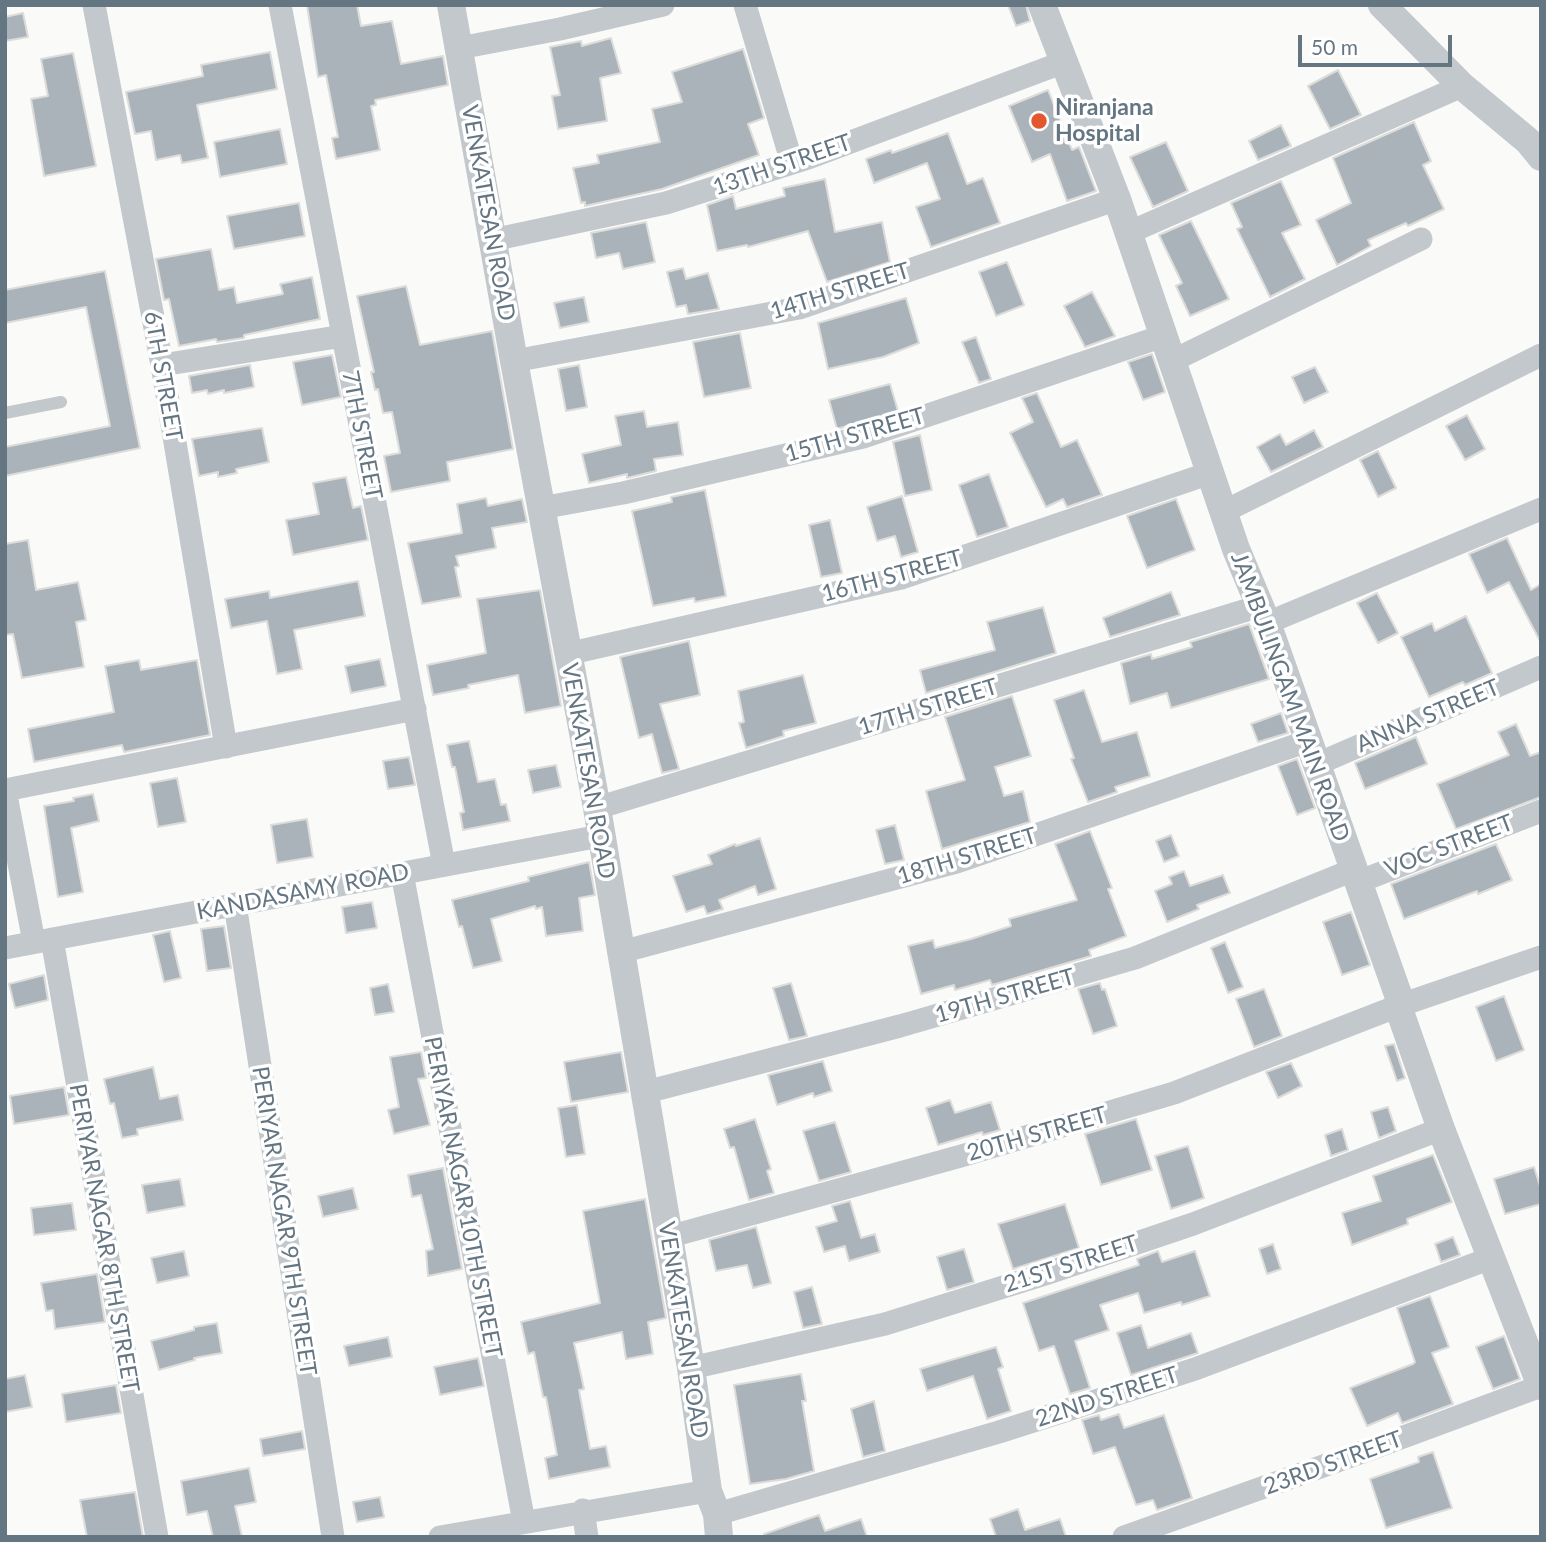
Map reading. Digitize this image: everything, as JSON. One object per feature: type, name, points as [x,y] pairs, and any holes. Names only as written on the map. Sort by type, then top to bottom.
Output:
[{"type":"street","name":"6TH STREET","points":[[94,5],[162,365],[226,747]]},
{"type":"street","name":"7TH STREET","points":[[280,5],[444,865]]},
{"type":"street","name":"VENKATESAN ROAD","points":[[451,5],[597,808],[715,1514]]},
{"type":"street","points":[[459,48],[560,29],[663,5]]},
{"type":"street","points":[[745,5],[792,163]]},
{"type":"street","points":[[1382,5],[1462,86],[1528,141],[1541,158]]},
{"type":"street","name":"JAMBULINGAM MAIN ROAD","points":[[1049,7],[1064,62],[1117,199],[1236,549],[1263,615],[1401,1003],[1398,1006],[1441,1129],[1541,1386]]},
{"type":"street","name":"13TH STREET","points":[[492,240],[666,203],[792,163],[1064,62]]},
{"type":"street","points":[[1128,233],[1462,86]]},
{"type":"street","name":"14TH STREET","points":[[514,361],[799,308],[1117,199]]},
{"type":"street","name":"15TH STREET","points":[[541,508],[623,493],[863,437],[1167,349],[1422,239]]},
{"type":"street","points":[[162,365],[343,336]]},
{"type":"street","points":[[1223,512],[1541,355]]},
{"type":"street","name":"16TH STREET","points":[[567,654],[901,578],[1210,473]]},
{"type":"street","name":"17TH STREET","points":[[597,808],[1263,615],[1541,509]]},
{"type":"street","name":"ANNA STREET","points":[[1312,753],[1541,667]]},
{"type":"street","points":[[5,790],[415,709]]},
{"type":"street","name":"18TH STREET","points":[[621,952],[957,862],[1312,753]]},
{"type":"street","name":"PERIYAR NAGAR 8TH STREET","points":[[5,790],[43,940],[157,1537]]},
{"type":"street","name":"VOC STREET","points":[[1356,876],[1541,811]]},
{"type":"street","name":"KANDASAMY ROAD","points":[[5,948],[600,836]]},
{"type":"street","name":"PERIYAR NAGAR 10TH STREET","points":[[402,873],[524,1522]]},
{"type":"street","name":"19TH STREET","points":[[646,1092],[900,1026],[1135,958],[1356,876]]},
{"type":"street","name":"PERIYAR NAGAR 9TH STREET","points":[[235,904],[333,1537]]},
{"type":"street","name":"20TH STREET","points":[[668,1237],[961,1156],[1174,1093],[1398,1006],[1541,957]]},
{"type":"street","name":"21ST STREET","points":[[691,1368],[885,1324],[1045,1274],[1193,1224],[1441,1129]]},
{"type":"street","name":"22ND STREET","points":[[440,1537],[583,1510],[715,1514],[987,1436],[1195,1369],[1490,1258]]},
{"type":"street","name":"23RD STREET","points":[[1124,1537],[1541,1386]]},
{"type":"street","points":[[583,1510],[587,1537]]},
{"type":"lane","points":[[5,413],[61,402]]},
{"type":"building","points":[[307,5],[357,5],[361,26],[392,21],[401,64],[443,56],[448,85],[375,100],[376,105],[371,106],[380,150],[336,159],[332,138],[338,137],[326,75],[318,77]]},
{"type":"building","points":[[1008,5],[1026,5],[1030,21],[1016,26]]},
{"type":"building","points":[[23,13],[28,37],[5,41],[5,17]]},
{"type":"building","points":[[611,38],[621,73],[600,78],[607,121],[558,129],[552,96],[560,95],[550,47],[581,41],[582,46]]},
{"type":"building","points":[[743,49],[764,118],[748,124],[759,155],[662,189],[585,206],[585,202],[581,203],[573,168],[599,163],[597,155],[660,142],[652,109],[682,102],[672,72]]},
{"type":"building","points":[[270,52],[277,89],[197,105],[208,158],[182,163],[180,155],[156,160],[151,131],[135,134],[126,92],[203,76],[201,65]]},
{"type":"building","points":[[73,53],[96,166],[44,176],[31,99],[48,96],[41,59]]},
{"type":"building","points":[[1338,70],[1361,115],[1330,129],[1308,86]]},
{"type":"building","points":[[1048,90],[1072,150],[1079,147],[1096,191],[1067,201],[1050,154],[1032,162],[1009,106]]},
{"type":"building","points":[[1414,122],[1431,161],[1423,165],[1444,209],[1408,226],[1406,223],[1368,240],[1371,246],[1337,265],[1316,220],[1351,203],[1333,158]]},
{"type":"building","points":[[1281,125],[1291,146],[1258,160],[1249,141]]},
{"type":"building","points":[[280,129],[287,164],[220,177],[214,142]]},
{"type":"building","points":[[948,133],[967,184],[983,178],[1000,223],[931,247],[916,207],[940,199],[927,163],[874,183],[866,159],[891,150],[892,153]]},
{"type":"building","points":[[1166,142],[1188,191],[1153,207],[1130,157]]},
{"type":"building","points":[[825,179],[835,232],[882,222],[890,262],[827,282],[808,231],[748,247],[747,245],[717,251],[707,205],[733,196],[736,209],[785,196],[783,188]]},
{"type":"building","points":[[1281,181],[1301,225],[1282,233],[1305,279],[1270,297],[1237,229],[1242,227],[1231,203]]},
{"type":"building","points":[[299,203],[305,236],[234,249],[227,216]]},
{"type":"building","points":[[1191,221],[1229,299],[1190,316],[1176,286],[1182,283],[1159,235]]},
{"type":"building","points":[[646,222],[655,262],[623,269],[619,253],[596,258],[591,233]]},
{"type":"building","points":[[211,249],[219,290],[234,287],[237,303],[283,294],[280,284],[312,277],[320,319],[244,335],[244,338],[217,342],[216,339],[179,346],[169,299],[164,300],[156,259]]},
{"type":"building","points":[[1007,262],[1024,305],[996,316],[979,272]]},
{"type":"building","points":[[683,268],[686,279],[708,273],[719,309],[688,314],[686,305],[676,307],[667,272]]},
{"type":"building","points":[[105,271],[140,448],[5,476],[5,447],[110,426],[86,307],[5,323],[5,290]]},
{"type":"building","points":[[406,286],[420,345],[492,331],[513,449],[447,462],[450,481],[391,492],[384,456],[400,453],[392,412],[383,413],[378,389],[375,390],[371,372],[374,372],[357,296]]},
{"type":"building","points":[[1092,292],[1115,336],[1085,347],[1064,306]]},
{"type":"building","points":[[584,297],[589,322],[560,328],[554,303]]},
{"type":"building","points":[[906,298],[919,343],[883,357],[828,369],[818,323]]},
{"type":"building","points":[[740,333],[751,388],[704,397],[693,342]]},
{"type":"building","points":[[976,337],[991,379],[979,383],[962,342]]},
{"type":"building","points":[[1152,354],[1165,392],[1143,400],[1128,362]]},
{"type":"building","points":[[332,355],[341,397],[302,405],[293,362]]},
{"type":"building","points":[[250,365],[254,387],[224,393],[224,390],[208,394],[207,390],[192,393],[189,376]]},
{"type":"building","points":[[579,365],[587,407],[566,411],[558,369]]},
{"type":"building","points":[[1315,367],[1328,392],[1304,403],[1292,377]]},
{"type":"building","points":[[890,384],[898,411],[837,429],[829,400]]},
{"type":"building","points":[[1037,393],[1061,447],[1077,440],[1102,495],[1067,507],[1063,499],[1046,507],[1010,433],[1033,422],[1022,398]]},
{"type":"building","points":[[644,411],[647,427],[678,422],[683,455],[654,459],[656,471],[627,478],[627,474],[589,483],[582,454],[621,445],[615,416]]},
{"type":"building","points":[[1467,415],[1485,449],[1465,460],[1446,426]]},
{"type":"building","points":[[262,428],[269,462],[236,469],[237,473],[218,477],[218,472],[199,476],[192,439]]},
{"type":"building","points":[[1314,430],[1323,447],[1271,472],[1257,447],[1280,434],[1286,445]]},
{"type":"building","points":[[920,435],[932,490],[905,496],[893,442]]},
{"type":"building","points":[[1378,451],[1396,488],[1378,497],[1360,460]]},
{"type":"building","points":[[989,474],[1008,527],[977,537],[959,485]]},
{"type":"building","points":[[346,477],[353,508],[361,506],[368,540],[293,555],[286,520],[319,514],[313,483]]},
{"type":"building","points":[[705,490],[726,596],[695,602],[694,598],[653,606],[632,511],[672,502],[671,497]]},
{"type":"building","points":[[902,496],[918,552],[901,557],[895,536],[877,541],[867,507]]},
{"type":"building","points":[[486,498],[488,506],[522,499],[527,522],[492,528],[496,548],[456,556],[459,566],[455,567],[461,597],[422,604],[408,543],[462,533],[457,504]]},
{"type":"building","points":[[1176,499],[1195,550],[1147,568],[1127,516]]},
{"type":"building","points":[[830,520],[842,573],[821,577],[809,525]]},
{"type":"building","points":[[1507,538],[1531,590],[1541,584],[1541,643],[1509,582],[1487,593],[1469,554]]},
{"type":"building","points":[[28,540],[36,590],[78,582],[86,620],[76,622],[84,667],[22,678],[13,634],[5,635],[5,544]]},
{"type":"building","points":[[358,581],[365,616],[294,630],[302,669],[277,674],[267,621],[231,628],[225,599],[269,591],[270,598]]},
{"type":"building","points":[[540,590],[561,706],[525,713],[518,675],[433,695],[427,665],[486,653],[477,599]]},
{"type":"building","points":[[1171,592],[1180,615],[1110,637],[1103,618]]},
{"type":"building","points":[[1377,593],[1398,633],[1378,643],[1357,603]]},
{"type":"building","points":[[1043,607],[1056,653],[926,693],[920,670],[995,650],[987,622]]},
{"type":"building","points":[[1466,616],[1492,673],[1429,697],[1401,637],[1432,623],[1435,631]]},
{"type":"building","points":[[1249,624],[1269,679],[1171,708],[1167,693],[1130,704],[1121,663],[1151,654],[1152,659],[1192,647],[1190,642]]},
{"type":"building","points":[[689,641],[700,695],[660,704],[679,769],[662,773],[652,734],[639,738],[620,657]]},
{"type":"building","points":[[380,659],[386,686],[351,693],[345,666]]},
{"type":"building","points":[[139,660],[141,670],[197,660],[210,735],[124,752],[122,745],[34,762],[28,729],[114,712],[105,666]]},
{"type":"building","points":[[803,675],[816,723],[783,731],[784,736],[746,748],[739,723],[744,722],[738,691]]},
{"type":"building","points":[[1084,690],[1102,742],[1137,732],[1150,776],[1115,787],[1117,792],[1088,802],[1071,759],[1074,758],[1054,700]]},
{"type":"building","points":[[1012,696],[1031,756],[995,767],[1004,796],[1023,791],[1030,822],[942,849],[926,791],[965,780],[945,717]]},
{"type":"building","points":[[1281,713],[1288,733],[1258,742],[1251,724]]},
{"type":"building","points":[[1516,724],[1530,756],[1541,752],[1541,797],[1456,829],[1437,784],[1509,755],[1498,732]]},
{"type":"building","points":[[1416,737],[1427,764],[1365,789],[1355,763]]},
{"type":"building","points":[[469,741],[478,782],[495,779],[501,805],[506,804],[510,821],[463,830],[460,813],[464,812],[455,767],[452,767],[447,745]]},
{"type":"building","points":[[409,757],[415,785],[388,789],[383,761]]},
{"type":"building","points":[[1297,759],[1315,808],[1297,815],[1278,766]]},
{"type":"building","points":[[556,765],[561,787],[533,793],[528,770]]},
{"type":"building","points":[[177,778],[186,822],[158,827],[150,783]]},
{"type":"building","points":[[93,794],[99,821],[71,828],[83,892],[58,897],[44,806],[74,801],[73,798]]},
{"type":"building","points":[[307,819],[313,857],[277,863],[271,825]]},
{"type":"building","points":[[895,825],[904,860],[885,864],[876,830]]},
{"type":"building","points":[[1090,831],[1112,888],[1108,889],[1126,936],[1089,950],[1091,956],[992,985],[990,980],[955,990],[954,985],[921,994],[908,946],[933,940],[935,948],[971,939],[1011,926],[1009,919],[1077,900],[1055,844]]},
{"type":"building","points":[[1171,835],[1179,856],[1164,862],[1156,841]]},
{"type":"building","points":[[760,838],[776,889],[758,895],[755,886],[719,900],[723,909],[707,914],[704,906],[686,912],[673,876],[712,864],[708,855]]},
{"type":"building","points":[[1496,844],[1512,880],[1404,919],[1391,884]]},
{"type":"building","points":[[589,862],[595,895],[579,898],[583,931],[546,936],[542,907],[536,909],[535,906],[491,919],[502,961],[473,968],[452,900],[529,881],[528,877]]},
{"type":"building","points":[[1184,871],[1190,886],[1223,875],[1230,893],[1197,905],[1199,909],[1167,922],[1155,891],[1172,884],[1169,877]]},
{"type":"building","points":[[372,902],[377,928],[346,933],[342,907]]},
{"type":"building","points":[[1351,912],[1370,965],[1342,975],[1323,922]]},
{"type":"building","points":[[224,926],[231,968],[207,971],[201,929]]},
{"type":"building","points":[[170,931],[181,978],[164,982],[153,935]]},
{"type":"building","points":[[1225,942],[1243,987],[1228,993],[1211,948]]},
{"type":"building","points":[[44,975],[48,1000],[15,1008],[9,984]]},
{"type":"building","points":[[791,983],[807,1036],[789,1040],[773,988]]},
{"type":"building","points":[[1100,983],[1102,990],[1105,989],[1117,1026],[1093,1034],[1078,989]]},
{"type":"building","points":[[388,984],[394,1012],[375,1015],[370,988]]},
{"type":"building","points":[[1264,989],[1282,1036],[1254,1047],[1236,999]]},
{"type":"building","points":[[1504,996],[1524,1050],[1496,1061],[1476,1007]]},
{"type":"building","points":[[1394,1044],[1405,1078],[1397,1081],[1385,1046]]},
{"type":"building","points":[[421,1052],[426,1078],[418,1079],[430,1125],[394,1134],[388,1110],[399,1107],[390,1057]]},
{"type":"building","points":[[621,1052],[628,1092],[571,1102],[564,1062]]},
{"type":"building","points":[[823,1061],[832,1091],[814,1097],[813,1093],[777,1105],[768,1075]]},
{"type":"building","points":[[1291,1063],[1302,1086],[1278,1098],[1266,1072]]},
{"type":"building","points":[[153,1067],[160,1099],[178,1095],[183,1120],[137,1129],[138,1135],[122,1138],[114,1103],[110,1104],[104,1079]]},
{"type":"building","points":[[64,1087],[69,1115],[14,1124],[10,1096]]},
{"type":"building","points":[[950,1100],[955,1113],[991,1102],[1000,1130],[983,1135],[982,1132],[938,1145],[926,1108]]},
{"type":"building","points":[[577,1105],[585,1154],[566,1157],[558,1108]]},
{"type":"building","points":[[1388,1107],[1396,1131],[1379,1138],[1371,1112]]},
{"type":"building","points":[[755,1119],[771,1169],[767,1171],[774,1193],[749,1200],[734,1147],[730,1148],[724,1129]]},
{"type":"building","points":[[1136,1119],[1152,1170],[1101,1185],[1085,1134]]},
{"type":"building","points":[[835,1122],[851,1172],[819,1181],[803,1131]]},
{"type":"building","points":[[1342,1129],[1348,1150],[1331,1156],[1325,1135]]},
{"type":"building","points":[[1188,1146],[1204,1198],[1171,1209],[1155,1156]]},
{"type":"building","points":[[1433,1155],[1452,1202],[1407,1219],[1408,1224],[1352,1245],[1342,1213],[1381,1201],[1373,1176]]},
{"type":"building","points":[[1534,1167],[1541,1189],[1541,1204],[1505,1214],[1494,1179]]},
{"type":"building","points":[[443,1168],[462,1269],[428,1276],[426,1251],[433,1249],[421,1195],[412,1197],[408,1175]]},
{"type":"building","points":[[180,1179],[185,1206],[147,1213],[142,1185]]},
{"type":"building","points":[[353,1188],[358,1209],[323,1217],[318,1196]]},
{"type":"building","points":[[645,1199],[666,1318],[648,1322],[653,1354],[626,1359],[622,1332],[574,1343],[584,1389],[579,1390],[590,1449],[606,1446],[610,1467],[549,1479],[545,1458],[557,1455],[534,1352],[528,1354],[521,1322],[600,1303],[583,1211]]},
{"type":"building","points":[[850,1201],[861,1238],[875,1234],[880,1252],[849,1261],[845,1246],[824,1252],[816,1227],[837,1221],[832,1206]]},
{"type":"building","points":[[72,1203],[76,1230],[34,1235],[31,1208]]},
{"type":"building","points":[[1065,1204],[1079,1248],[1013,1269],[998,1224]]},
{"type":"building","points":[[756,1227],[771,1283],[753,1288],[747,1265],[716,1271],[709,1240]]},
{"type":"building","points":[[1453,1237],[1460,1255],[1441,1262],[1435,1244]]},
{"type":"building","points":[[1273,1244],[1281,1269],[1267,1274],[1259,1249]]},
{"type":"building","points":[[964,1249],[974,1282],[947,1290],[937,1257]]},
{"type":"building","points":[[184,1251],[189,1276],[157,1283],[151,1258]]},
{"type":"building","points":[[1158,1251],[1162,1262],[1195,1251],[1210,1296],[1144,1313],[1138,1293],[1100,1305],[1109,1330],[1075,1341],[1090,1388],[1070,1394],[1054,1346],[1039,1351],[1023,1303],[1139,1265],[1137,1259]]},
{"type":"building","points":[[97,1274],[105,1322],[55,1329],[53,1310],[46,1311],[41,1283]]},
{"type":"building","points":[[812,1287],[822,1324],[803,1328],[794,1292]]},
{"type":"building","points":[[1430,1296],[1449,1347],[1432,1353],[1453,1404],[1402,1423],[1398,1413],[1367,1426],[1350,1388],[1415,1362],[1397,1308]]},
{"type":"building","points":[[217,1323],[222,1353],[194,1358],[195,1360],[159,1370],[151,1341],[194,1330],[194,1327]]},
{"type":"building","points":[[1141,1325],[1148,1348],[1191,1333],[1198,1353],[1131,1375],[1117,1333]]},
{"type":"building","points":[[1504,1336],[1520,1379],[1493,1389],[1476,1347]]},
{"type":"building","points":[[388,1337],[392,1357],[349,1366],[344,1346]]},
{"type":"building","points":[[996,1347],[1003,1367],[998,1369],[1011,1411],[987,1419],[973,1376],[927,1391],[920,1369]]},
{"type":"building","points":[[478,1358],[484,1386],[440,1395],[434,1367]]},
{"type":"building","points":[[801,1374],[806,1401],[802,1401],[814,1471],[786,1479],[750,1484],[734,1385]]},
{"type":"building","points":[[25,1375],[32,1407],[5,1412],[5,1379]]},
{"type":"building","points":[[116,1385],[121,1413],[66,1422],[62,1394]]},
{"type":"building","points":[[874,1401],[885,1451],[863,1457],[851,1409]]},
{"type":"building","points":[[1119,1414],[1124,1428],[1164,1415],[1192,1498],[1157,1510],[1153,1500],[1136,1505],[1115,1447],[1093,1454],[1082,1420],[1099,1415],[1101,1420]]},
{"type":"building","points":[[302,1431],[305,1449],[263,1456],[260,1439]]},
{"type":"building","points":[[1433,1452],[1452,1508],[1386,1528],[1370,1479],[1419,1462],[1418,1457]]},
{"type":"building","points":[[249,1468],[256,1502],[235,1506],[242,1537],[213,1537],[207,1511],[187,1515],[181,1481]]},
{"type":"building","points":[[135,1492],[143,1537],[87,1537],[80,1500]]},
{"type":"building","points":[[380,1497],[384,1517],[357,1522],[353,1502]]},
{"type":"building","points":[[1018,1509],[1025,1530],[1060,1519],[1066,1537],[996,1537],[990,1519]]},
{"type":"building","points":[[819,1515],[825,1531],[861,1519],[867,1537],[764,1537],[764,1534]]},
{"type":"place","name":"Niranjana Hospital","points":[[1039,121]]}]
